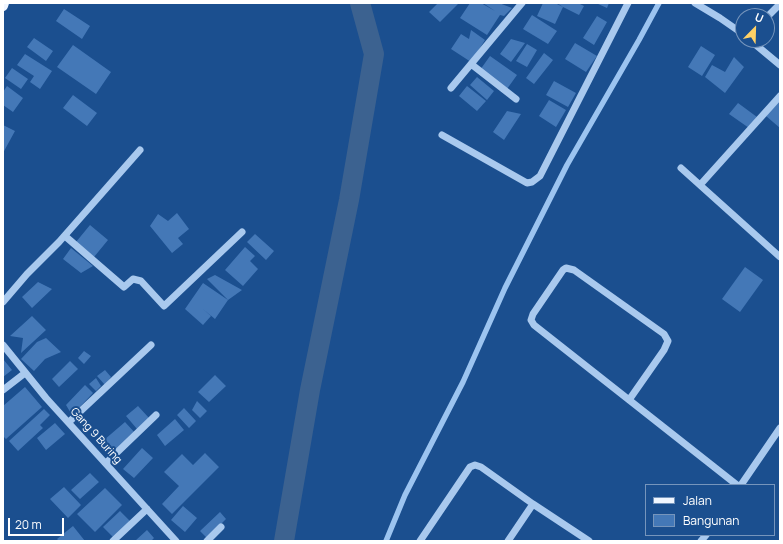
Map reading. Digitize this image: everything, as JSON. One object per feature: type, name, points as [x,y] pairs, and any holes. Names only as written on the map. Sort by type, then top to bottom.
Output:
[{"type":"street","points":[[451,88],[522,3]]},
{"type":"street","points":[[442,135],[527,183],[532,182],[540,176],[628,3]]},
{"type":"street","points":[[695,3],[735,28]]},
{"type":"street","points":[[760,48],[780,65]]},
{"type":"street","points":[[471,64],[516,99]]},
{"type":"street","points":[[700,185],[780,96]]},
{"type":"street","points":[[3,302],[27,274],[65,236],[140,150]]},
{"type":"street","points":[[681,168],[780,257]]},
{"type":"street","points":[[65,236],[124,288],[133,279],[141,281],[164,306],[242,232]]},
{"type":"street","points":[[629,400],[664,350],[668,341],[664,334],[574,270],[566,268],[563,270],[533,314],[531,320],[534,325],[629,400],[736,484]]},
{"type":"street","name":"Gang 9 Buring","points":[[3,345],[24,373],[176,541]]},
{"type":"street","points":[[69,422],[151,345]]},
{"type":"street","points":[[3,390],[24,373]]},
{"type":"street","points":[[106,463],[156,415]]},
{"type":"street","points":[[742,484],[780,428]]},
{"type":"street","points":[[420,541],[470,467],[475,465],[481,467],[589,541]]},
{"type":"street","points":[[508,541],[533,504]]},
{"type":"street","points":[[113,541],[147,509]]},
{"type":"street","points":[[207,541],[221,526]]},
{"type":"building","points":[[438,3],[459,3],[440,22],[429,12]]},
{"type":"building","points":[[470,3],[481,3],[495,11],[483,3],[499,3],[512,8],[504,16],[500,15],[487,35],[460,18]]},
{"type":"building","points":[[543,3],[555,3],[563,7],[555,24],[537,16]]},
{"type":"building","points":[[557,3],[578,3],[584,6],[579,15]]},
{"type":"building","points":[[596,3],[609,3],[607,8]]},
{"type":"building","points":[[64,9],[90,26],[82,39],[56,21]]},
{"type":"building","points":[[532,15],[557,31],[548,44],[523,29]]},
{"type":"building","points":[[597,16],[607,22],[594,45],[583,38]]},
{"type":"building","points":[[471,30],[485,40],[471,62],[451,49],[461,34],[469,39]]},
{"type":"building","points":[[34,38],[53,51],[46,61],[27,47]]},
{"type":"building","points":[[511,39],[525,43],[511,62],[500,54]]},
{"type":"building","points":[[575,43],[597,56],[586,72],[565,59]]},
{"type":"building","points":[[527,44],[537,50],[527,67],[516,61]]},
{"type":"building","points":[[73,45],[111,72],[96,94],[57,67]]},
{"type":"building","points":[[701,46],[715,55],[702,76],[688,67]]},
{"type":"building","points":[[544,53],[553,60],[534,84],[526,78]]},
{"type":"building","points":[[25,54],[52,71],[40,89],[30,82],[34,76],[17,65]]},
{"type":"building","points":[[490,56],[517,75],[507,89],[480,70]]},
{"type":"building","points":[[734,57],[744,67],[725,93],[705,77],[712,65],[725,72]]},
{"type":"building","points":[[12,68],[28,79],[21,89],[5,78]]},
{"type":"building","points":[[477,77],[494,91],[487,100],[470,85]]},
{"type":"building","points":[[554,81],[576,93],[568,107],[546,95]]},
{"type":"building","points":[[7,86],[23,98],[13,112],[3,105],[3,92]]},
{"type":"building","points":[[467,86],[486,101],[477,111],[459,96]]},
{"type":"building","points":[[73,95],[97,113],[87,126],[63,108]]},
{"type":"building","points":[[549,100],[566,110],[556,127],[539,116]]},
{"type":"building","points":[[780,100],[780,128],[766,116]]},
{"type":"building","points":[[738,103],[757,117],[749,128],[729,114]]},
{"type":"building","points":[[507,111],[521,114],[504,140],[493,132]]},
{"type":"building","points":[[3,125],[15,131],[3,153]]},
{"type":"building","points":[[177,213],[189,229],[178,238],[183,244],[172,253],[150,226],[158,214],[168,221]]},
{"type":"building","points":[[90,225],[108,240],[94,257],[76,242]]},
{"type":"building","points":[[255,234],[274,251],[266,260],[247,242]]},
{"type":"building","points":[[245,247],[255,256],[250,261],[258,269],[243,286],[225,270]]},
{"type":"building","points":[[71,248],[93,266],[81,273],[63,259]]},
{"type":"building","points":[[745,267],[763,280],[740,312],[722,299]]},
{"type":"building","points":[[215,275],[242,290],[228,300],[207,279]]},
{"type":"building","points":[[38,282],[52,289],[32,308],[22,297]]},
{"type":"building","points":[[203,283],[228,300],[215,319],[203,309],[211,316],[203,325],[185,309]]},
{"type":"building","points":[[32,316],[46,330],[21,353],[23,338],[10,336]]},
{"type":"building","points":[[46,338],[61,352],[45,359],[34,371],[21,359],[37,342]]},
{"type":"building","points":[[84,351],[91,356],[84,364],[78,358]]},
{"type":"building","points":[[3,359],[12,370],[3,377]]},
{"type":"building","points":[[70,361],[78,369],[59,387],[52,379]]},
{"type":"building","points":[[105,370],[111,377],[105,385],[97,376]]},
{"type":"building","points":[[215,375],[226,386],[209,402],[198,392]]},
{"type":"building","points":[[96,378],[101,386],[96,391],[89,384]]},
{"type":"building","points":[[85,385],[93,393],[72,415],[66,405]]},
{"type":"building","points":[[25,387],[42,407],[6,439],[3,436],[3,406]]},
{"type":"building","points":[[197,401],[207,411],[200,418],[192,410]]},
{"type":"building","points":[[138,406],[149,418],[137,429],[126,416]]},
{"type":"building","points":[[184,408],[196,421],[189,428],[177,415]]},
{"type":"building","points":[[44,409],[50,415],[40,425],[43,428],[18,451],[9,441]]},
{"type":"building","points":[[175,419],[184,430],[165,446],[157,435]]},
{"type":"building","points":[[125,422],[136,434],[115,452],[104,440]]},
{"type":"building","points":[[55,423],[65,434],[46,450],[37,438]]},
{"type":"building","points":[[142,448],[153,458],[134,478],[123,469]]},
{"type":"building","points":[[205,453],[219,467],[172,514],[162,504],[179,486],[164,472],[182,454],[193,465]]},
{"type":"building","points":[[90,473],[99,482],[80,499],[71,490]]},
{"type":"building","points":[[64,487],[81,505],[68,518],[50,499]]},
{"type":"building","points":[[105,488],[122,505],[95,532],[77,514]]},
{"type":"building","points":[[183,506],[197,518],[185,532],[171,520]]},
{"type":"building","points":[[120,511],[131,522],[114,538],[103,527]]},
{"type":"building","points":[[220,512],[226,519],[207,538],[200,531]]},
{"type":"building","points":[[73,526],[85,541],[59,541],[57,539]]},
{"type":"building","points":[[147,530],[154,538],[151,541],[135,541]]},
{"type":"waterway","points":[[284,541],[310,390],[349,200],[374,54],[360,3]]},
{"type":"waterway","points":[[386,541],[405,495],[463,382],[505,288],[567,165],[659,3]]}]
